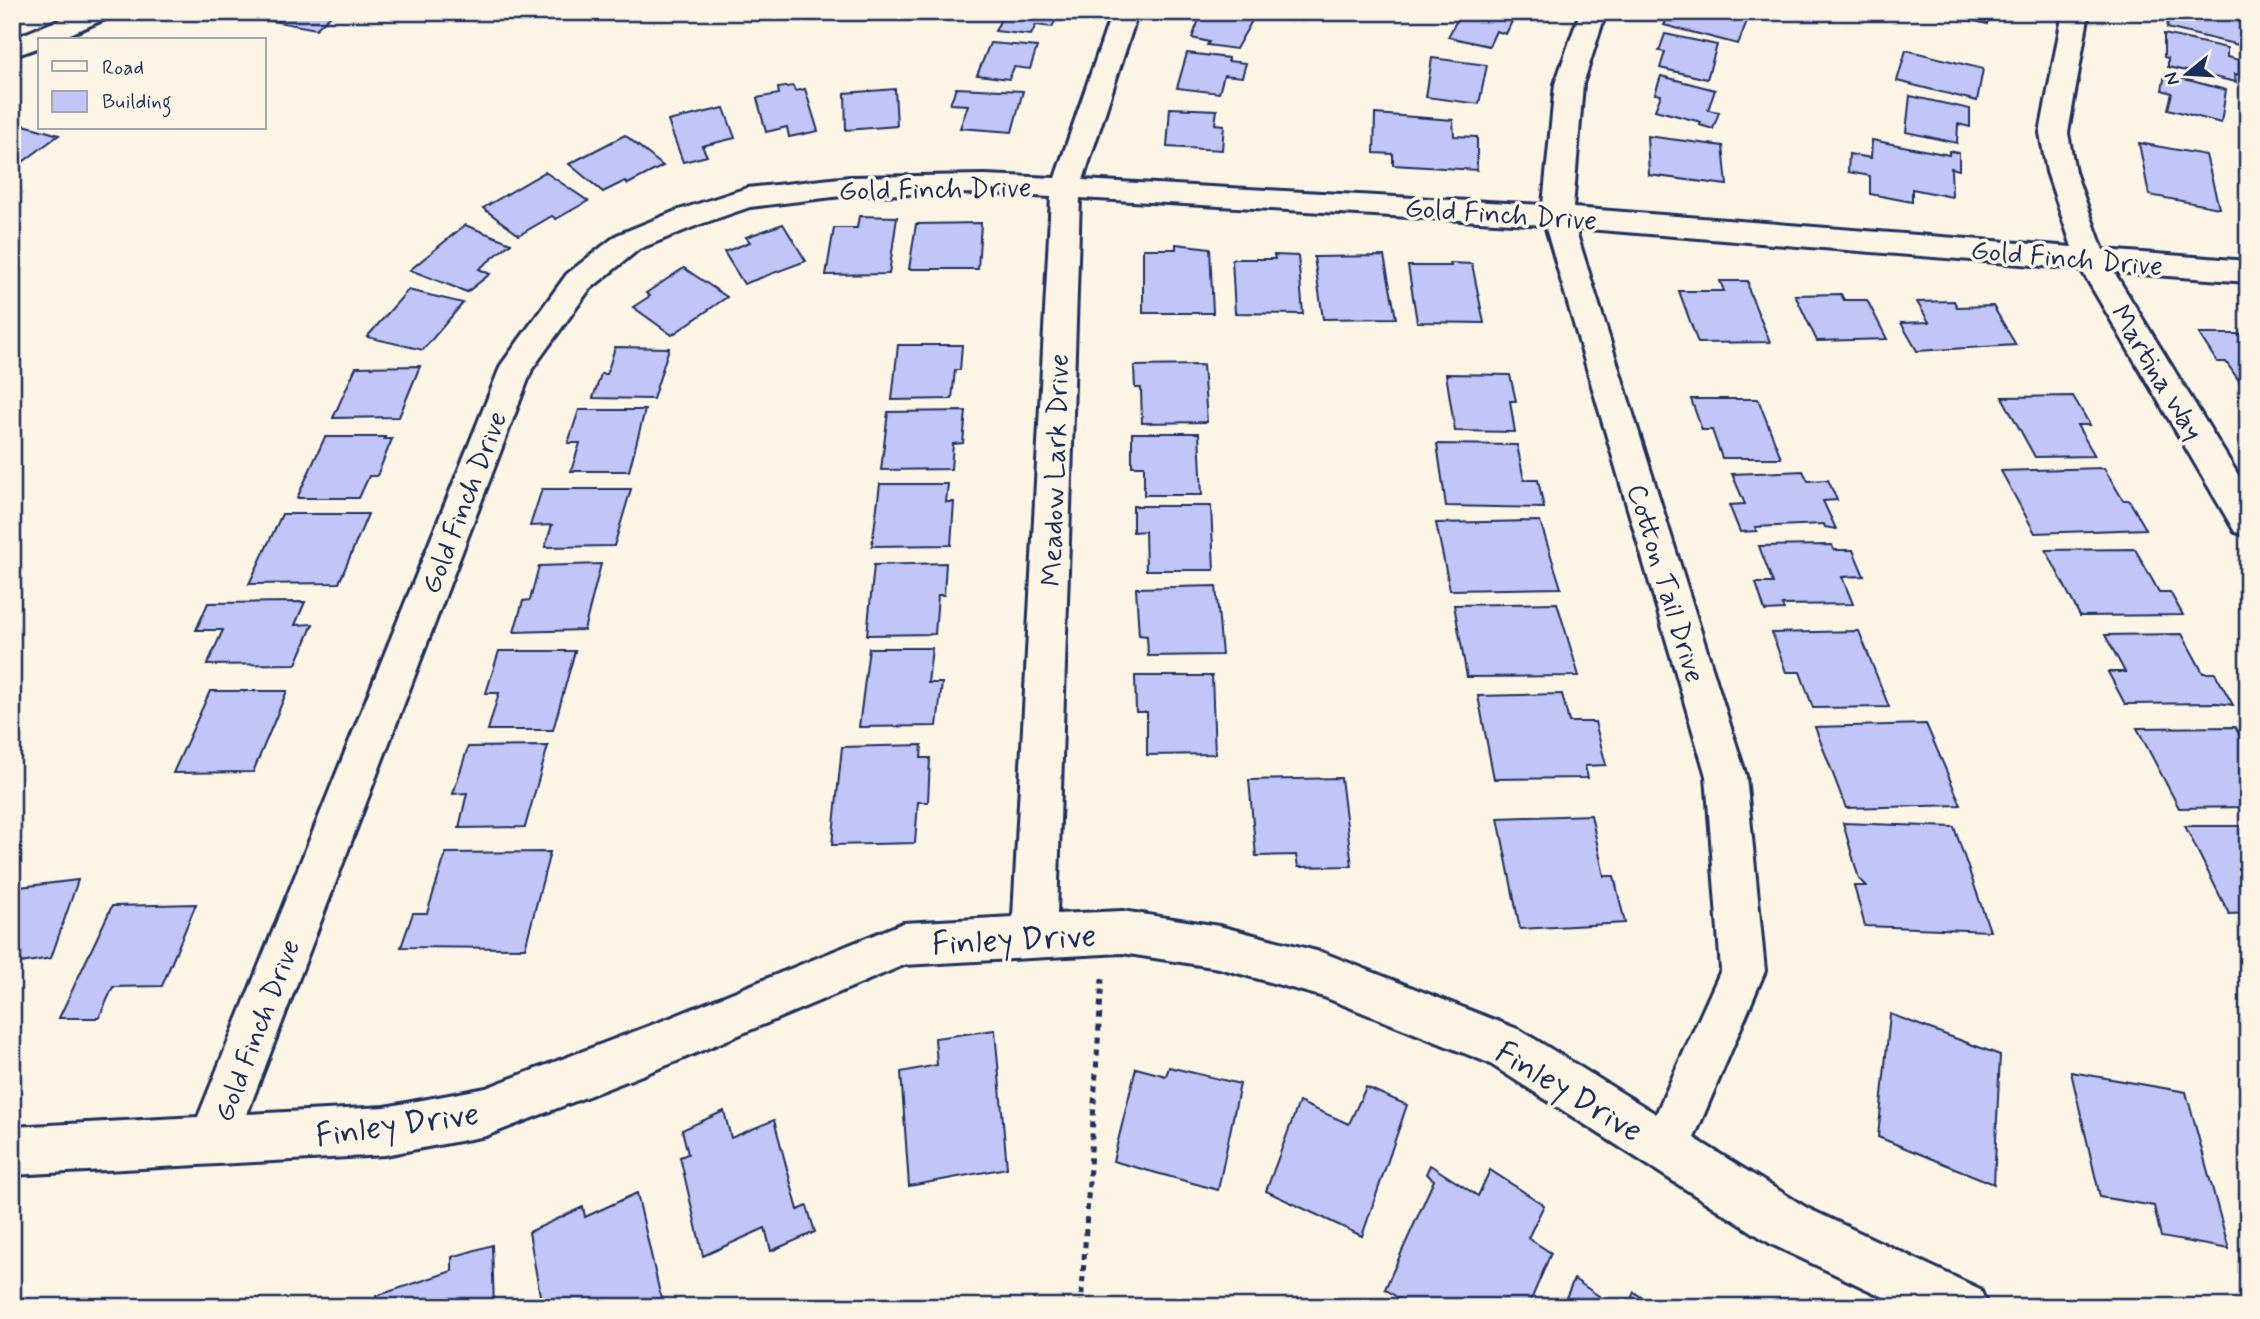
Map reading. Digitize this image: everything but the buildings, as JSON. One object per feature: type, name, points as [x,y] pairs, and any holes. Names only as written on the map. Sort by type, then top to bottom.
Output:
[{"type":"street","points":[[12,48],[102,12]]},
{"type":"street","name":"Meadow Lark Drive","points":[[1034,937],[1066,188],[1125,12]]},
{"type":"street","name":"Cotton Tail Drive","points":[[1593,12],[1569,84],[1557,216],[1726,776],[1743,971],[1665,1148]]},
{"type":"street","name":"Martina Way","points":[[2076,12],[2054,133],[2061,172],[2091,259],[2248,522]]},
{"type":"street","name":"Gold Finch Drive","points":[[213,1140],[517,365],[578,282],[628,242],[747,198],[850,186],[985,184],[1557,216],[2248,272]]},
{"type":"street","name":"Finley Drive","points":[[12,1151],[385,1131],[486,1112],[670,1041],[903,944],[1122,932],[1219,947],[1324,975],[1504,1046],[1789,1226],[1962,1307]]},
{"type":"path","points":[[1081,1307],[1105,933]]}]
